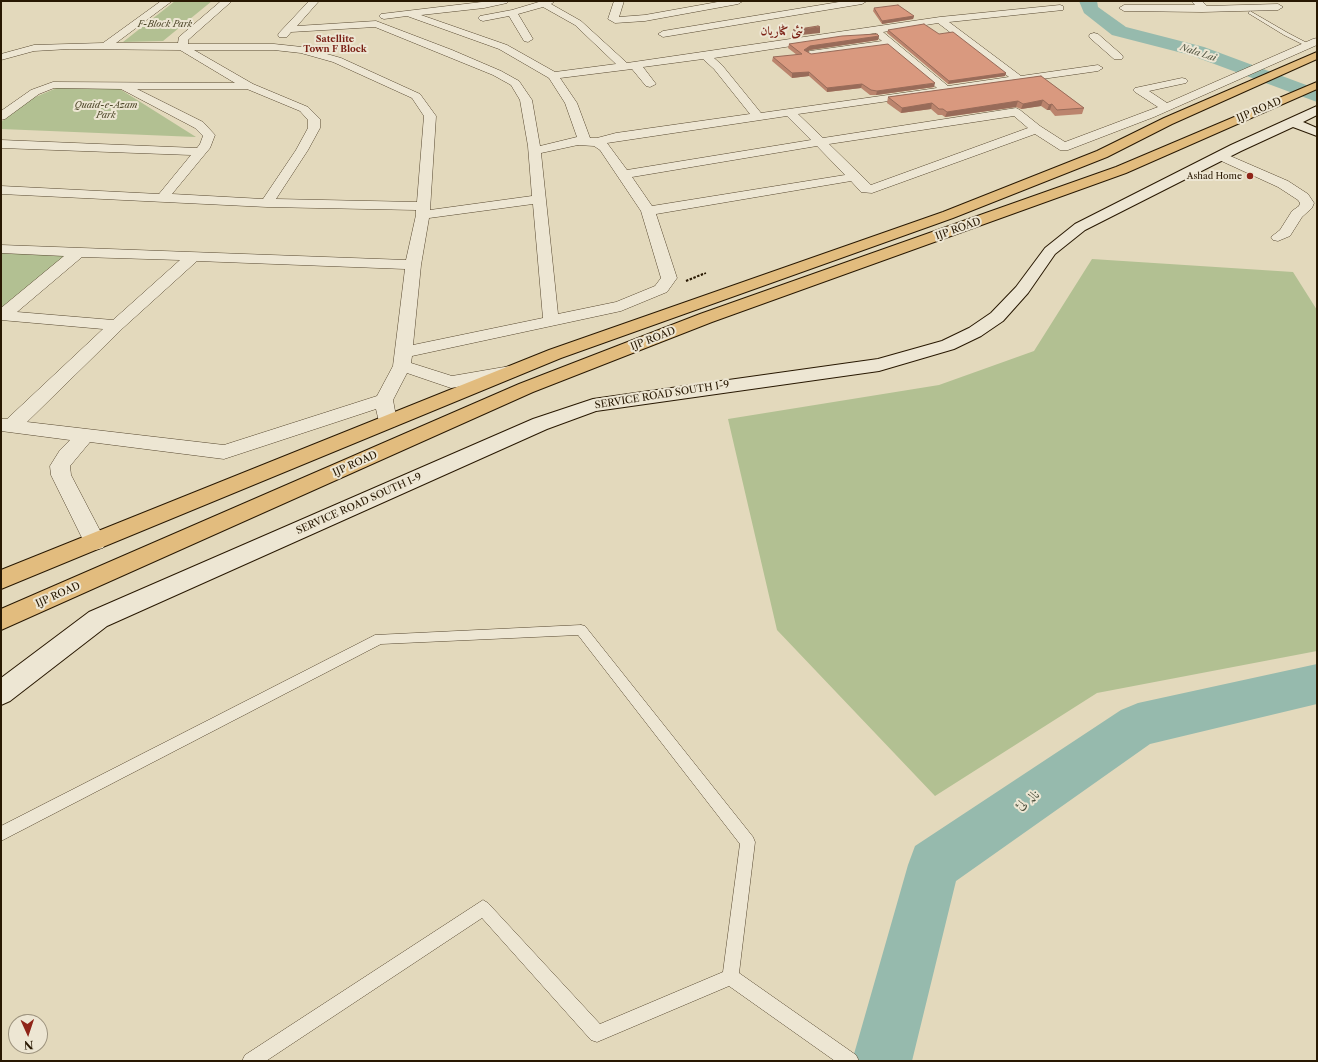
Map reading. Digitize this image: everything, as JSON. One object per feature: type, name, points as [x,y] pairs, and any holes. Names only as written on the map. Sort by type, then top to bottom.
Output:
[{"type":"highway","name":"IJP ROAD","points":[[1,580],[555,354],[948,215],[1094,157],[1167,114],[1222,97],[1317,55]]},
{"type":"highway","name":"IJP ROAD","points":[[1,620],[526,388],[706,318],[1121,170],[1317,85]]},
{"type":"highway","points":[[808,265],[823,277]]},
{"type":"street","points":[[107,45],[167,1]]},
{"type":"street","points":[[227,1],[183,39],[184,47],[204,61],[249,86],[304,109],[314,119],[314,128],[302,150],[267,203]]},
{"type":"street","points":[[274,47],[288,29],[314,1]]},
{"type":"street","points":[[288,29],[380,20],[410,14],[484,6],[504,1]]},
{"type":"street","points":[[619,1],[613,18],[615,20],[644,18],[738,1]]},
{"type":"street","points":[[663,34],[862,1]]},
{"type":"street","points":[[1196,1],[1204,8],[1202,9]]},
{"type":"street","points":[[474,19],[512,13],[547,2],[578,23],[650,84]]},
{"type":"street","points":[[380,20],[390,4]]},
{"type":"street","points":[[1124,8],[1202,9],[1278,7]]},
{"type":"street","points":[[553,76],[705,56],[940,20],[1060,8]]},
{"type":"street","points":[[1182,8],[1192,17]]},
{"type":"street","points":[[512,13],[528,39]]},
{"type":"street","points":[[410,14],[504,47],[553,76],[570,103],[591,142]]},
{"type":"street","points":[[644,18],[691,58]]},
{"type":"street","points":[[380,20],[497,73],[515,83],[526,100],[540,199],[551,321]]},
{"type":"street","points":[[940,20],[1017,78]]},
{"type":"street","points":[[440,24],[460,21]]},
{"type":"street","points":[[876,30],[945,89]]},
{"type":"street","points":[[1094,36],[1118,57]]},
{"type":"street","points":[[796,56],[890,43]]},
{"type":"street","points":[[1007,103],[1036,129],[1064,147],[1150,115],[1167,114],[1203,90],[1313,43]]},
{"type":"street","points":[[1,57],[34,48],[107,45],[274,47],[302,50],[337,60],[416,96],[430,116],[423,211],[413,265],[403,359],[384,400],[388,422]]},
{"type":"street","points":[[705,56],[718,67],[758,117]]},
{"type":"street","points":[[718,67],[734,65]]},
{"type":"street","points":[[591,142],[616,137],[987,84],[1017,78],[1098,68]]},
{"type":"street","points":[[1167,114],[1139,90],[1182,81]]},
{"type":"street","points":[[987,84],[997,93]]},
{"type":"street","points":[[1,116],[34,92],[53,85],[249,86]]},
{"type":"street","points":[[122,85],[199,125],[209,135],[206,145],[163,197]]},
{"type":"street","name":"SERVICE ROAD SOUTH I-9","points":[[1,694],[98,619],[540,424],[593,405],[670,393],[879,365],[948,345],[975,332],[997,317],[1022,290],[1050,251],[1080,227],[1236,148],[1317,110]]},
{"type":"street","points":[[789,112],[866,189],[872,189],[1036,129]]},
{"type":"street","points":[[624,174],[1016,112]]},
{"type":"street","points":[[1296,121],[1317,132]]},
{"type":"street","points":[[403,359],[551,321],[621,306],[661,289],[669,278],[648,211],[605,147],[591,142],[578,141],[534,151]]},
{"type":"street","points":[[1,144],[200,152]]},
{"type":"street","points":[[1221,156],[1283,184],[1304,197],[1307,203],[1305,208],[1296,214],[1285,233],[1278,237]]},
{"type":"street","points":[[648,211],[854,177]]},
{"type":"street","points":[[1,190],[423,211],[540,199]]},
{"type":"street","points":[[1,249],[413,265]]},
{"type":"street","points":[[2,315],[77,253]]},
{"type":"street","points":[[6,425],[193,256]]},
{"type":"street","points":[[2,315],[117,325]]},
{"type":"street","points":[[403,359],[451,382],[512,372]]},
{"type":"street","points":[[6,425],[224,452],[384,400]]},
{"type":"street","points":[[86,435],[67,455],[60,466],[61,475],[95,542]]},
{"type":"lane","points":[[1250,12],[1286,34],[1313,43]]},
{"type":"lane","points":[[1,834],[378,639],[581,630],[748,842],[730,977]]},
{"type":"lane","points":[[251,1061],[483,908],[597,1034],[730,977]]},
{"type":"lane","points":[[730,977],[850,1061]]},
{"type":"green space","name":"F-Block Park","points":[[175,1],[212,1],[163,41],[123,42]]},
{"type":"green space","name":"Quaid-e-Azam Park","points":[[115,86],[196,137],[1,129],[1,122],[33,98],[59,87]]},
{"type":"green space","points":[[1,252],[67,255],[1,308]]},
{"type":"green space","points":[[1092,259],[1293,272],[1317,310],[1317,651],[1097,693],[935,796],[777,630],[728,419],[939,385],[1034,351]]},
{"type":"building","points":[[898,5],[914,16],[882,21],[874,8]]},
{"type":"building","points":[[924,24],[939,34],[953,32],[1006,73],[949,81],[888,30]]},
{"type":"building","points":[[818,26],[820,27],[793,30]]},
{"type":"building","points":[[877,34],[879,36],[810,46],[804,50],[811,54],[888,44],[935,83],[877,91],[871,90],[862,84],[827,88],[809,72],[792,73],[773,57],[802,54],[789,44],[842,36]]},
{"type":"building","points":[[1041,76],[1084,108],[1057,110],[1052,104],[1049,105],[1043,100],[1023,104],[1018,101],[947,112],[943,109],[939,109],[932,103],[902,108],[888,97]]},
{"type":"waterway","name":"Nala Lai","points":[[1088,1],[1090,9],[1119,31],[1197,51],[1317,96]]},
{"type":"waterway","name":"نالہ لئ","points":[[882,1061],[934,865],[1138,725],[1317,684]]},
{"type":"place","name":"Ashad Home","points":[[1250,176]]},
{"type":"district","name":"نئی کٹاریان","points":[[782,32]]},
{"type":"district","name":"Satellite Town F Block","points":[[335,44]]}]
